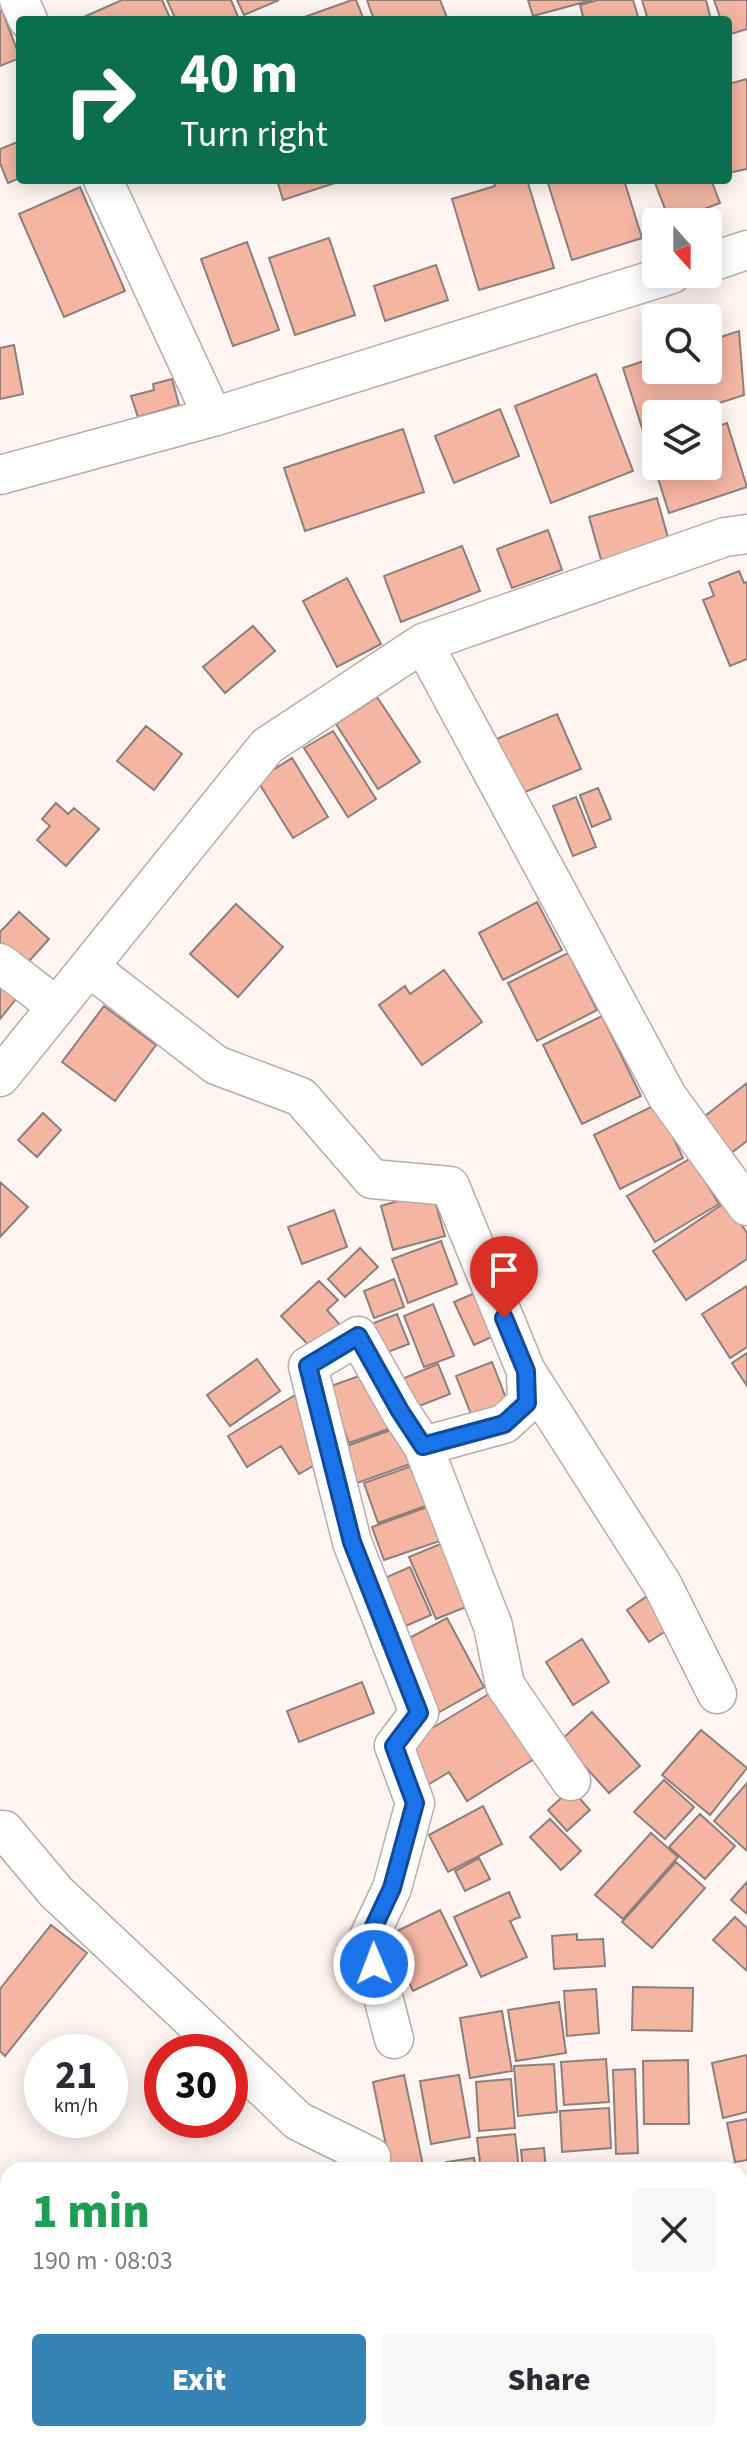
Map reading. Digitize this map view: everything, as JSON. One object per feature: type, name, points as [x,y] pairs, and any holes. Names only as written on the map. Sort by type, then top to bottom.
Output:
[{"type":"street","points":[[105,184],[213,417]]},
{"type":"street","points":[[722,258],[747,250]]},
{"type":"street","points":[[722,273],[747,274]]},
{"type":"street","points":[[0,475],[213,417],[642,283]]},
{"type":"street","points":[[0,1077],[267,746],[423,643],[725,537],[747,534]]},
{"type":"street","points":[[423,643],[667,1096],[747,1206]]},
{"type":"street","points":[[0,963],[56,1006]]},
{"type":"street","points":[[89,967],[216,1065],[301,1097],[372,1179],[450,1186],[526,1371],[662,1584],[717,1694]]},
{"type":"street","points":[[394,2039],[368,1939],[392,1888],[415,1803],[394,1746],[419,1713],[352,1542],[308,1366],[358,1336],[423,1446],[493,1626],[505,1685],[571,1781]]},
{"type":"street","points":[[423,1446],[504,1424],[527,1403],[526,1371]]},
{"type":"street","points":[[0,1830],[4,1830],[56,1892],[207,2034]]},
{"type":"street","points":[[248,2073],[298,2121],[371,2157]]},
{"type":"building","points":[[122,0],[162,0],[169,16],[86,16]]},
{"type":"building","points":[[167,0],[231,0],[238,16],[174,16]]},
{"type":"building","points":[[237,0],[279,0],[244,15]]},
{"type":"building","points":[[356,0],[362,16],[307,16]]},
{"type":"building","points":[[367,0],[440,0],[446,16],[373,16]]},
{"type":"building","points":[[528,0],[592,0],[533,16]]},
{"type":"building","points":[[598,0],[633,0],[638,16],[583,16],[580,5]]},
{"type":"building","points":[[642,0],[706,0],[710,16],[647,16]]},
{"type":"building","points":[[714,0],[747,0],[747,29],[732,34],[732,16],[720,16]]},
{"type":"building","points":[[0,11],[16,47],[16,60],[0,66]]},
{"type":"building","points":[[747,79],[747,169],[732,172],[732,83]]},
{"type":"building","points":[[16,143],[16,180],[8,183],[0,163],[0,149]]},
{"type":"building","points":[[278,184],[332,184],[283,200]]},
{"type":"building","points":[[528,184],[554,268],[479,290],[452,199],[495,186]]},
{"type":"building","points":[[548,184],[625,184],[642,238],[572,260]]},
{"type":"building","points":[[656,184],[713,184],[720,203],[707,208],[665,208]]},
{"type":"building","points":[[80,187],[125,291],[64,317],[19,214]]},
{"type":"building","points":[[329,238],[355,315],[295,335],[269,258]]},
{"type":"building","points":[[247,242],[279,330],[233,346],[201,259]]},
{"type":"building","points":[[436,265],[448,300],[385,321],[374,286]]},
{"type":"building","points":[[739,331],[744,395],[722,402],[642,400],[642,428],[623,368],[642,362],[642,384],[722,384],[722,336]]},
{"type":"building","points":[[14,345],[23,394],[0,399],[0,348]]},
{"type":"building","points":[[596,374],[633,471],[551,503],[515,406]]},
{"type":"building","points":[[172,379],[179,405],[138,417],[131,396],[154,390],[153,384]]},
{"type":"building","points":[[500,409],[519,456],[454,483],[435,436]]},
{"type":"building","points":[[727,423],[747,487],[669,513],[659,480],[722,480],[722,425]]},
{"type":"building","points":[[403,429],[424,492],[305,531],[284,468]]},
{"type":"building","points":[[657,498],[670,545],[602,563],[589,517]]},
{"type":"building","points":[[548,530],[562,570],[512,588],[497,549]]},
{"type":"building","points":[[462,546],[480,591],[401,622],[384,576]]},
{"type":"building","points":[[739,571],[744,583],[747,582],[747,659],[730,666],[703,600],[714,596],[709,583]]},
{"type":"building","points":[[347,578],[381,644],[337,667],[303,601]]},
{"type":"building","points":[[253,626],[275,651],[225,693],[203,667]]},
{"type":"building","points":[[377,697],[420,762],[378,789],[336,724]]},
{"type":"building","points":[[557,714],[581,769],[518,795],[494,740]]},
{"type":"building","points":[[146,726],[182,754],[154,790],[117,761]]},
{"type":"building","points":[[333,731],[376,799],[348,817],[304,748]]},
{"type":"building","points":[[292,758],[328,817],[293,838],[257,780]]},
{"type":"building","points":[[598,788],[611,819],[592,827],[580,795]]},
{"type":"building","points":[[576,797],[596,847],[573,856],[553,806]]},
{"type":"building","points":[[56,803],[68,814],[74,808],[99,829],[66,866],[37,840],[50,826],[42,819]]},
{"type":"building","points":[[537,902],[562,950],[503,980],[479,933]]},
{"type":"building","points":[[236,904],[283,947],[238,997],[190,954]]},
{"type":"building","points":[[19,912],[49,939],[20,971],[0,953],[0,932]]},
{"type":"building","points":[[568,953],[597,1010],[537,1041],[508,983]]},
{"type":"building","points":[[444,970],[482,1022],[422,1065],[379,1005],[405,986],[410,994]]},
{"type":"building","points":[[0,979],[20,994],[0,1019]]},
{"type":"building","points":[[104,1006],[156,1045],[115,1101],[62,1062]]},
{"type":"building","points":[[602,1016],[641,1096],[582,1124],[543,1045]]},
{"type":"building","points":[[747,1083],[747,1141],[718,1163],[691,1127]]},
{"type":"building","points":[[657,1104],[683,1158],[620,1189],[594,1135]]},
{"type":"building","points":[[43,1113],[61,1130],[37,1157],[18,1140]]},
{"type":"building","points":[[691,1158],[719,1204],[655,1242],[627,1196]]},
{"type":"building","points":[[0,1182],[28,1207],[0,1237]]},
{"type":"building","points":[[432,1191],[445,1236],[393,1250],[381,1206]]},
{"type":"building","points":[[726,1202],[747,1233],[747,1259],[686,1300],[653,1251]]},
{"type":"building","points":[[334,1210],[347,1247],[302,1264],[288,1227]]},
{"type":"building","points":[[441,1241],[457,1284],[408,1303],[392,1259]]},
{"type":"building","points":[[360,1248],[378,1267],[345,1297],[328,1279]]},
{"type":"building","points":[[394,1279],[404,1307],[374,1318],[364,1291]]},
{"type":"building","points":[[319,1281],[338,1300],[327,1310],[341,1326],[314,1351],[281,1316]]},
{"type":"building","points":[[747,1286],[747,1347],[730,1358],[702,1314]]},
{"type":"building","points":[[477,1292],[496,1335],[474,1345],[454,1302]]},
{"type":"building","points":[[433,1304],[454,1356],[424,1367],[404,1316]]},
{"type":"building","points":[[397,1314],[409,1344],[377,1356],[366,1326]]},
{"type":"building","points":[[747,1353],[747,1386],[732,1363]]},
{"type":"building","points":[[257,1359],[280,1391],[230,1426],[207,1395]]},
{"type":"building","points":[[492,1362],[511,1411],[475,1424],[456,1376]]},
{"type":"building","points":[[438,1364],[450,1394],[409,1410],[397,1381]]},
{"type":"building","points":[[373,1371],[394,1427],[349,1443],[328,1387]]},
{"type":"building","points":[[295,1395],[315,1426],[327,1458],[299,1474],[281,1446],[247,1467],[228,1436]]},
{"type":"building","points":[[402,1426],[416,1462],[357,1483],[344,1447]]},
{"type":"building","points":[[420,1463],[434,1503],[378,1523],[364,1483]]},
{"type":"building","points":[[430,1506],[443,1540],[384,1560],[372,1527]]},
{"type":"building","points":[[445,1542],[471,1605],[436,1619],[409,1557]]},
{"type":"building","points":[[410,1567],[431,1615],[392,1632],[371,1584]]},
{"type":"building","points":[[653,1592],[675,1625],[649,1642],[627,1610]]},
{"type":"building","points":[[447,1618],[484,1687],[436,1714],[398,1644]]},
{"type":"building","points":[[582,1639],[609,1682],[573,1705],[546,1662]]},
{"type":"building","points":[[362,1682],[374,1713],[299,1742],[287,1711]]},
{"type":"building","points":[[497,1689],[539,1756],[467,1801],[449,1772],[426,1786],[401,1747]]},
{"type":"building","points":[[592,1712],[640,1766],[609,1793],[561,1740]]},
{"type":"building","points":[[701,1730],[747,1768],[710,1815],[662,1775]]},
{"type":"building","points":[[664,1780],[694,1807],[665,1839],[634,1812]]},
{"type":"building","points":[[747,1783],[747,1851],[714,1821]]},
{"type":"building","points":[[571,1789],[590,1810],[567,1831],[548,1810]]},
{"type":"building","points":[[483,1806],[502,1844],[448,1872],[429,1835]]},
{"type":"building","points":[[700,1814],[735,1846],[705,1879],[669,1847]]},
{"type":"building","points":[[550,1819],[581,1851],[561,1870],[530,1837]]},
{"type":"building","points":[[651,1833],[678,1857],[623,1919],[595,1895]]},
{"type":"building","points":[[479,1858],[490,1879],[465,1891],[455,1871]]},
{"type":"building","points":[[676,1862],[705,1888],[652,1948],[622,1922]]},
{"type":"building","points":[[747,1882],[747,1914],[731,1900]]},
{"type":"building","points":[[509,1892],[520,1917],[510,1921],[527,1957],[481,1977],[454,1917]]},
{"type":"building","points":[[440,1910],[467,1965],[413,1991],[387,1936]]},
{"type":"building","points":[[735,1917],[747,1928],[747,1971],[713,1940]]},
{"type":"building","points":[[51,1925],[87,1953],[5,2056],[0,2051],[0,1989]]},
{"type":"building","points":[[577,1934],[577,1940],[603,1939],[605,1966],[554,1969],[552,1936]]},
{"type":"building","points":[[633,1987],[693,1988],[692,2031],[632,2030]]},
{"type":"building","points":[[596,1989],[599,2033],[567,2036],[564,1991]]},
{"type":"building","points":[[559,2002],[566,2053],[516,2061],[508,2010]]},
{"type":"building","points":[[502,2011],[512,2071],[470,2078],[460,2018]]},
{"type":"building","points":[[747,2055],[747,2112],[723,2118],[712,2063]]},
{"type":"building","points":[[606,2059],[609,2102],[564,2105],[561,2062]]},
{"type":"building","points":[[688,2060],[689,2124],[644,2124],[643,2061]]},
{"type":"building","points":[[554,2064],[557,2112],[518,2116],[514,2066]]},
{"type":"building","points":[[635,2069],[638,2153],[616,2154],[613,2070]]},
{"type":"building","points":[[404,2075],[422,2162],[389,2162],[373,2082]]},
{"type":"building","points":[[459,2075],[470,2137],[431,2144],[420,2081]]},
{"type":"building","points":[[511,2079],[515,2128],[479,2131],[476,2082]]},
{"type":"building","points":[[609,2108],[611,2148],[562,2152],[560,2111]]},
{"type":"building","points":[[747,2119],[747,2160],[735,2162],[727,2123]]},
{"type":"building","points":[[515,2134],[518,2162],[480,2162],[477,2138]]},
{"type":"building","points":[[544,2148],[545,2162],[522,2162],[521,2150]]},
{"type":"building","points":[[474,2158],[475,2162],[446,2162]]},
{"type":"route","points":[[374,1964],[368,1939],[392,1888],[415,1803],[394,1746],[419,1713],[352,1542],[308,1366],[358,1336],[423,1446],[504,1424],[527,1403],[526,1371],[504,1318]]}]
